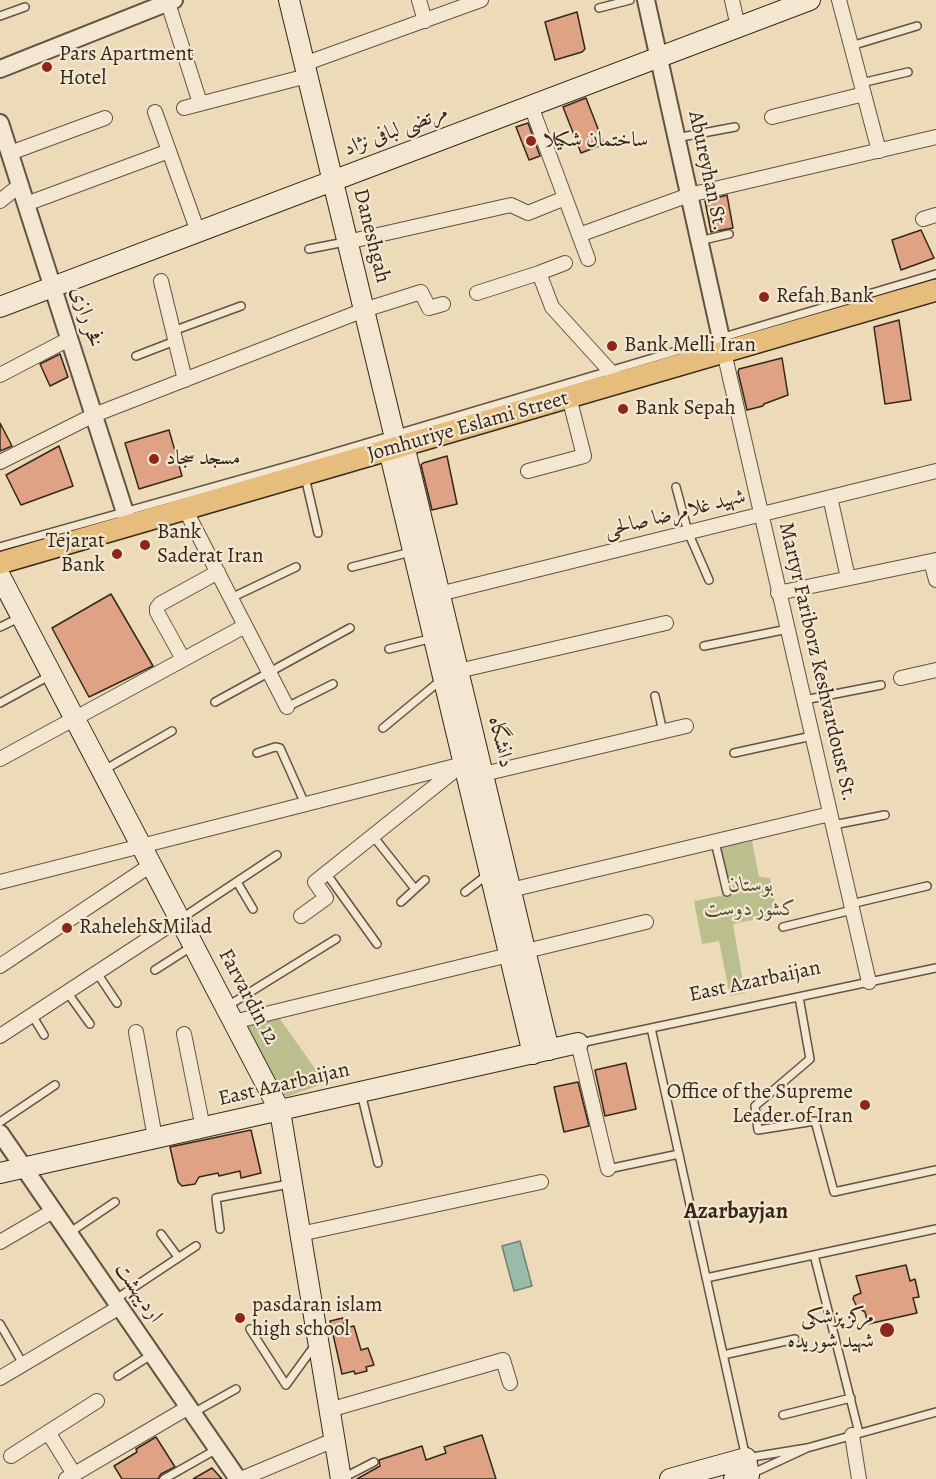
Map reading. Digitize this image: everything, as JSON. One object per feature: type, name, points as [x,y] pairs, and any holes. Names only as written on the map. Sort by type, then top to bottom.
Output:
[{"type":"main road","name":"Daneshgah","points":[[288,0],[396,443]]},
{"type":"main road","name":"مرتضی لبافی نژاد","points":[[0,307],[810,0]]},
{"type":"main road","name":"Jomhuriye Eslami Street","points":[[0,563],[127,518],[186,509],[304,474],[396,443],[569,397],[615,376],[722,345],[936,290]]},
{"type":"main road","name":"دانشگاه","points":[[396,443],[541,1052]]},
{"type":"main road","name":"Farvardin 12","points":[[0,576],[280,1110],[341,1479]]},
{"type":"main road","name":"East Azarbaijan","points":[[0,1173],[578,1043]]},
{"type":"main road","points":[[670,1479],[744,1473]]},
{"type":"street","points":[[419,0],[424,21]]},
{"type":"street","points":[[183,108],[306,70],[481,0]]},
{"type":"street","name":"Abureyhan St.","points":[[646,0],[722,345]]},
{"type":"street","points":[[732,0],[738,27]]},
{"type":"street","points":[[839,0],[879,151]]},
{"type":"street","points":[[0,69],[171,1],[200,103]]},
{"type":"street","points":[[772,117],[862,88]]},
{"type":"street","points":[[531,106],[588,259]]},
{"type":"street","points":[[155,112],[198,232]]},
{"type":"street","points":[[10,153],[105,118]]},
{"type":"street","name":"فخر رازی","points":[[0,123],[127,518]]},
{"type":"street","points":[[579,235],[689,195],[936,137]]},
{"type":"street","points":[[26,204],[169,151]]},
{"type":"street","points":[[0,201],[20,184]]},
{"type":"street","points":[[347,242],[511,205],[528,213],[565,198]]},
{"type":"street","points":[[477,293],[566,263]]},
{"type":"street","points":[[539,273],[552,307],[615,376]]},
{"type":"street","points":[[161,281],[185,380]]},
{"type":"street","points":[[0,462],[94,415],[364,310],[421,292],[429,308],[444,304]]},
{"type":"street","points":[[0,375],[69,339]]},
{"type":"street","name":"Martyr Fariborz Keshvardoust St.","points":[[722,345],[869,982]]},
{"type":"street","points":[[528,471],[584,456],[569,397]]},
{"type":"street","name":"شهید غلامرضا صالحی","points":[[432,596],[936,471]]},
{"type":"street","points":[[830,497],[848,578]]},
{"type":"street","points":[[186,509],[287,707]]},
{"type":"street","points":[[778,593],[934,560],[936,580]]},
{"type":"street","points":[[183,659],[157,612],[157,608],[160,604],[218,572]]},
{"type":"street","points":[[451,675],[666,623]]},
{"type":"street","points":[[0,759],[245,626]]},
{"type":"street","points":[[901,678],[936,670]]},
{"type":"street","points":[[0,882],[304,804],[686,726]]},
{"type":"street","points":[[301,916],[326,898],[315,882],[373,836],[473,769]]},
{"type":"street","points":[[503,892],[715,842],[832,820]]},
{"type":"street","points":[[0,966],[151,865]]},
{"type":"street","points":[[0,1036],[179,919]]},
{"type":"street","points":[[230,1015],[517,953],[646,922]]},
{"type":"street","points":[[136,1032],[155,1138]]},
{"type":"street","points":[[184,1034],[202,1128]]},
{"type":"street","points":[[578,1043],[608,1169]]},
{"type":"street","name":"اردیبهشت","points":[[0,1133],[217,1449],[240,1479]]},
{"type":"street","points":[[300,1234],[541,1182]]},
{"type":"street","points":[[0,1242],[53,1211]]},
{"type":"street","points":[[0,1378],[117,1303]]},
{"type":"street","points":[[329,1410],[503,1360],[510,1383]]},
{"type":"street","points":[[11,1456],[97,1401]]},
{"type":"street","points":[[48,1432],[70,1477],[191,1410]]},
{"type":"street","points":[[856,1434],[859,1479]]},
{"type":"street","points":[[240,1479],[334,1440]]},
{"type":"lane","points":[[599,8],[630,0]]},
{"type":"lane","points":[[0,16],[25,7]]},
{"type":"lane","points":[[851,46],[917,26]]},
{"type":"lane","points":[[862,88],[908,72]]},
{"type":"lane","points":[[676,138],[735,127]]},
{"type":"lane","points":[[699,241],[729,234]]},
{"type":"lane","points":[[309,249],[347,242]]},
{"type":"lane","points":[[722,345],[936,274]]},
{"type":"lane","points":[[136,356],[241,306]]},
{"type":"lane","points":[[0,547],[127,518],[396,443],[615,376]]},
{"type":"lane","points":[[304,474],[318,533]]},
{"type":"lane","points":[[676,487],[688,532],[709,580]]},
{"type":"lane","points":[[352,567],[421,550]]},
{"type":"lane","points":[[231,598],[296,567]]},
{"type":"lane","points":[[0,627],[21,617]]},
{"type":"lane","points":[[215,702],[351,628]]},
{"type":"lane","points":[[704,646],[788,629]]},
{"type":"lane","points":[[389,649],[441,636]]},
{"type":"lane","points":[[0,703],[51,674]]},
{"type":"lane","points":[[383,728],[451,675]]},
{"type":"lane","points":[[287,707],[333,684]]},
{"type":"lane","points":[[804,700],[881,685]]},
{"type":"lane","points":[[655,696],[663,732]]},
{"type":"lane","points":[[102,772],[172,731]]},
{"type":"lane","points":[[734,753],[812,736]]},
{"type":"lane","points":[[256,753],[275,747],[280,748],[304,804]]},
{"type":"lane","points":[[832,820],[885,815]]},
{"type":"lane","points":[[373,836],[415,889]]},
{"type":"lane","points":[[715,842],[727,892]]},
{"type":"lane","points":[[179,919],[277,855]]},
{"type":"lane","points":[[465,892],[497,868]]},
{"type":"lane","points":[[326,873],[377,944]]},
{"type":"lane","points":[[401,902],[424,880]]},
{"type":"lane","points":[[237,882],[254,909]]},
{"type":"lane","points":[[783,927],[927,886]]},
{"type":"lane","points":[[230,1015],[336,939]]},
{"type":"lane","points":[[155,970],[194,946]]},
{"type":"lane","name":"East Azarbaijan","points":[[578,1043],[936,968]]},
{"type":"lane","points":[[97,973],[117,1003]]},
{"type":"lane","points":[[67,992],[90,1024]]},
{"type":"lane","points":[[799,997],[810,1059],[755,1106],[758,1130],[815,1121],[834,1192],[936,1170]]},
{"type":"lane","points":[[32,1016],[44,1035]]},
{"type":"lane","points":[[651,1028],[723,1354],[744,1473]]},
{"type":"lane","points":[[0,1122],[55,1085]]},
{"type":"lane","points":[[361,1092],[378,1163]]},
{"type":"lane","points":[[608,1169],[679,1154]]},
{"type":"lane","points":[[220,1229],[216,1198],[292,1184]]},
{"type":"lane","points":[[69,1233],[115,1202]]},
{"type":"lane","points":[[706,1278],[936,1229]]},
{"type":"lane","points":[[161,1234],[178,1257]]},
{"type":"lane","points":[[117,1303],[196,1246]]},
{"type":"lane","points":[[814,1255],[851,1398],[856,1434]]},
{"type":"lane","points":[[0,1324],[23,1364]]},
{"type":"lane","points":[[250,1329],[286,1384],[318,1341]]},
{"type":"lane","points":[[723,1354],[795,1339]]},
{"type":"lane","points":[[118,1376],[152,1354]]},
{"type":"lane","points":[[191,1410],[236,1389]]},
{"type":"lane","points":[[783,1415],[851,1398]]},
{"type":"lane","points":[[744,1473],[807,1448],[936,1413]]},
{"type":"lane","points":[[744,1473],[807,1448]]},
{"type":"lane","points":[[164,1479],[217,1449]]},
{"type":"lane","points":[[341,1479],[374,1462]]},
{"type":"green space","name":"بوستان کشور دوست","points":[[752,841],[759,877],[770,878],[777,915],[733,924],[745,993],[730,996],[719,941],[702,944],[694,901],[730,894],[721,847]]},
{"type":"green space","points":[[280,1019],[325,1083],[286,1097],[242,1026]]},
{"type":"shaded area","points":[[520,1241],[532,1286],[514,1291],[502,1246]]},
{"type":"building","points":[[577,12],[585,49],[555,60],[545,22]]},
{"type":"building","points":[[586,98],[604,144],[581,153],[563,107]]},
{"type":"building","name":"ساختمان شکیلا","points":[[528,123],[540,156],[529,160],[516,127]]},
{"type":"building","points":[[727,195],[733,228],[711,232],[705,201]]},
{"type":"building","points":[[921,230],[934,258],[901,270],[892,240]]},
{"type":"building","points":[[899,320],[911,400],[885,404],[874,327]]},
{"type":"building","points":[[60,354],[68,377],[50,386],[40,364]]},
{"type":"building","points":[[782,358],[788,395],[747,410],[739,369]]},
{"type":"building","points":[[0,423],[12,446],[0,451]]},
{"type":"building","name":"مسجد سجاد","points":[[169,430],[182,476],[139,489],[125,443]]},
{"type":"building","points":[[59,446],[73,486],[21,505],[6,475]]},
{"type":"building","points":[[447,456],[457,504],[432,510],[421,465]]},
{"type":"building","points":[[111,594],[153,666],[89,697],[52,628]]},
{"type":"building","points":[[626,1063],[636,1109],[605,1116],[595,1070]]},
{"type":"building","points":[[578,1082],[589,1126],[564,1132],[554,1087]]},
{"type":"building","points":[[251,1130],[261,1173],[241,1178],[240,1171],[219,1176],[218,1173],[199,1177],[195,1184],[182,1186],[178,1182],[170,1147]]},
{"type":"building","points":[[906,1265],[910,1281],[915,1279],[919,1297],[913,1298],[917,1313],[868,1324],[865,1312],[857,1307],[853,1299],[861,1293],[856,1276]]},
{"type":"building","points":[[343,1318],[345,1328],[354,1326],[361,1350],[368,1348],[374,1365],[366,1367],[367,1371],[342,1374],[330,1321]]},
{"type":"building","points":[[482,1435],[496,1479],[357,1479],[380,1466],[379,1460],[422,1446],[426,1460],[446,1453],[444,1447]]},
{"type":"building","points":[[156,1437],[175,1467],[161,1474],[158,1479],[122,1479],[114,1466]]},
{"type":"building","points":[[212,1468],[222,1479],[193,1479]]},
{"type":"place","name":"Pars Apartment Hotel","points":[[47,67]]},
{"type":"place","name":"ساختمان شکیلا","points":[[531,141]]},
{"type":"place","name":"Refah Bank","points":[[764,297]]},
{"type":"place","name":"Bank Melli Iran","points":[[612,346]]},
{"type":"place","name":"Bank Sepah","points":[[623,409]]},
{"type":"place","name":"مسجد سجاد","points":[[154,459]]},
{"type":"place","name":"Bank Saderat Iran","points":[[145,545]]},
{"type":"place","name":"Tejarat Bank","points":[[117,554]]},
{"type":"place","name":"Raheleh&Milad","points":[[67,928]]},
{"type":"place","name":"Office of the Supreme Leader of Iran","points":[[865,1105]]},
{"type":"place","name":"pasdaran islam high school","points":[[240,1318]]},
{"type":"place","name":"مرکز پزشکی شهید شوریده","points":[[887,1330]]},
{"type":"district","name":"Azarbayjan","points":[[736,1213]]}]
